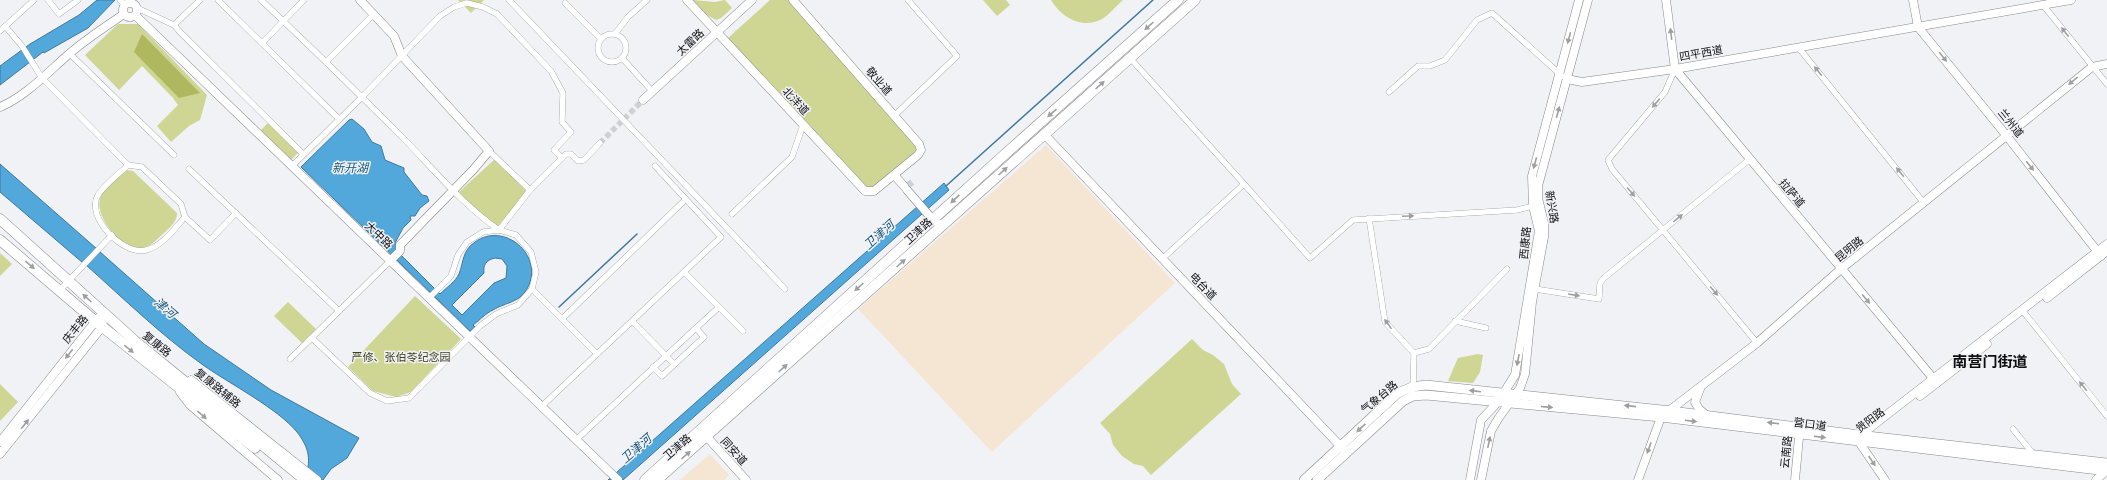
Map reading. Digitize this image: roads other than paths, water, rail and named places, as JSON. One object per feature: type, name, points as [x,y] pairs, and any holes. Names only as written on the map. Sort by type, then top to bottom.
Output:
[{"type":"highway","name":"卫津路","points":[[645,480],[934,216],[1178,0]]},
{"type":"highway","name":"卫津路","points":[[657,480],[707,437],[934,216],[1044,134],[1195,0]]},
{"type":"highway","name":"复康路","points":[[0,219],[72,278],[104,314],[295,480]]},
{"type":"highway","name":"复康路","points":[[0,240],[98,324],[176,386],[211,407],[305,475]]},
{"type":"main road","name":"气象台路","points":[[1317,480],[1398,393],[1412,387],[1426,385],[1501,398],[1509,404]]},
{"type":"main road","name":"气象台路","points":[[1304,480],[1344,450],[1403,401],[1413,396],[1426,395],[1501,398],[1514,395]]},
{"type":"main road","name":"营口道","points":[[1514,395],[1706,415],[1799,430]]},
{"type":"main road","name":"营口道","points":[[1509,404],[1799,430],[2043,463],[2107,470]]},
{"type":"main road","name":"营口道","points":[[1862,438],[2034,455],[2107,470]]},
{"type":"street","points":[[0,31],[34,0]]},
{"type":"street","points":[[48,0],[59,14],[78,0]]},
{"type":"street","points":[[174,25],[200,0]]},
{"type":"street","points":[[218,0],[339,118]]},
{"type":"street","points":[[261,0],[362,97],[453,191],[482,218],[499,230],[516,235],[531,252],[536,272],[532,289],[518,305],[489,319],[469,337],[414,395],[398,401],[387,401],[370,393],[312,338]]},
{"type":"street","points":[[262,43],[304,0]]},
{"type":"street","points":[[360,0],[394,36],[402,56],[489,151],[530,190]]},
{"type":"street","points":[[509,0],[785,289]]},
{"type":"street","points":[[622,58],[610,62],[602,59],[598,47],[601,39],[605,36],[615,34],[628,17],[647,0]]},
{"type":"street","name":"北洋道","points":[[688,0],[864,191],[874,191],[896,174]]},
{"type":"street","name":"太雷路","points":[[643,100],[752,0]]},
{"type":"street","name":"敬业道","points":[[793,0],[895,115],[921,147],[918,155],[896,174]]},
{"type":"street","points":[[895,115],[957,56],[908,0]]},
{"type":"street","name":"西康路","points":[[1470,480],[1481,420],[1501,398],[1515,375],[1539,231],[1532,206],[1532,176],[1563,77],[1579,0]]},
{"type":"street","name":"新兴路","points":[[1514,395],[1520,388],[1525,374],[1532,302],[1536,289],[1545,231],[1538,198],[1538,186],[1563,77],[1588,0]]},
{"type":"street","points":[[1666,0],[1675,69],[1665,92],[1608,160],[1612,169],[1757,343]]},
{"type":"street","name":"兰州道","points":[[1913,0],[1918,27],[2101,253]]},
{"type":"street","name":"四平西道","points":[[1563,77],[1582,82],[1675,69],[1918,27],[2029,4],[2043,5],[2071,0]]},
{"type":"street","points":[[292,166],[362,97],[440,16],[454,7],[467,3],[483,7],[497,14],[551,71],[563,93],[562,122],[571,132],[554,150],[562,158]]},
{"type":"street","points":[[565,3],[601,39]]},
{"type":"street","points":[[0,107],[11,102],[42,78],[69,53],[124,14],[128,16],[131,5],[174,25],[303,154]]},
{"type":"street","name":"大中路","points":[[131,5],[292,166],[391,259],[469,337],[618,480]]},
{"type":"street","points":[[2043,5],[2107,84]]},
{"type":"street","points":[[1389,92],[1418,66],[1430,66],[1445,60],[1477,20],[1492,13],[1563,77]]},
{"type":"street","points":[[326,62],[374,14]]},
{"type":"street","points":[[5,26],[22,46],[42,78],[128,165],[142,167],[181,204],[185,216],[210,240],[236,213]]},
{"type":"street","points":[[615,34],[622,39],[626,46],[622,58]]},
{"type":"street","points":[[1798,47],[1924,203]]},
{"type":"street","points":[[69,53],[174,155]]},
{"type":"street","points":[[622,58],[653,92]]},
{"type":"street","points":[[1130,58],[1310,258],[1353,220],[1517,210],[1532,206]]},
{"type":"street","points":[[2092,66],[2107,64]]},
{"type":"street","name":"昆明路","points":[[1661,417],[1671,411],[1757,343],[1841,269],[2092,66]]},
{"type":"street","name":"拉萨道","points":[[1675,69],[1935,381]]},
{"type":"street","points":[[732,214],[792,157],[803,125]]},
{"type":"street","name":"电台道","points":[[1044,134],[1344,450]]},
{"type":"street","points":[[430,297],[451,276],[458,255],[467,242],[482,232],[499,230],[530,190],[567,154],[571,154],[578,161],[584,160],[600,143]]},
{"type":"street","points":[[290,359],[400,251],[400,245],[453,191],[489,151]]},
{"type":"street","points":[[1536,289],[1600,299],[1600,283],[1750,159]]},
{"type":"street","points":[[128,165],[98,196],[95,212],[101,224],[122,245],[136,252],[148,250],[160,244],[185,216]]},
{"type":"street","points":[[541,407],[721,236],[655,166]]},
{"type":"street","points":[[189,169],[339,311]]},
{"type":"street","points":[[896,174],[934,216]]},
{"type":"street","points":[[1162,259],[1244,184]]},
{"type":"street","points":[[562,319],[686,199]]},
{"type":"street","points":[[1369,218],[1385,322],[1414,353],[1412,387],[1413,396]]},
{"type":"street","points":[[60,290],[112,235]]},
{"type":"street","name":"贵阳路","points":[[1862,438],[2101,253],[2107,244]]},
{"type":"street","points":[[1414,353],[1429,349],[1507,269]]},
{"type":"street","points":[[684,272],[743,331]]},
{"type":"street","points":[[532,289],[597,354]]},
{"type":"street","points":[[576,440],[719,307]]},
{"type":"street","points":[[2023,312],[2107,416]]},
{"type":"street","name":"庆丰路","points":[[0,454],[104,314]]},
{"type":"street","name":"复康路辅路","points":[[104,314],[125,327],[305,475],[317,480]]},
{"type":"street","points":[[632,321],[674,364]]},
{"type":"street","points":[[1456,321],[1486,328]]},
{"type":"street","name":"庆丰路","points":[[0,442],[98,324]]},
{"type":"street","points":[[653,367],[662,376],[704,337],[696,328]]},
{"type":"street","points":[[176,386],[190,405],[278,480]]},
{"type":"street","points":[[1700,388],[1695,402],[1699,409],[1706,415]]},
{"type":"street","points":[[1481,480],[1491,431],[1514,395]]},
{"type":"street","points":[[1638,480],[1661,417]]},
{"type":"street","points":[[2013,429],[2034,455],[2043,463]]},
{"type":"street","name":"云南路","points":[[1794,480],[1799,430]]},
{"type":"street","name":"同安道","points":[[707,437],[746,480]]},
{"type":"street","points":[[1862,438],[1885,480]]},
{"type":"street","points":[[2093,469],[2097,473],[2096,480]]},
{"type":"street","points":[[2096,480],[2107,470]]},
{"type":"street","points":[[2101,480],[2107,470]]},
{"type":"water","points":[[97,0],[115,0],[88,28],[44,53],[43,52],[0,85],[0,66],[30,44],[79,15]]},
{"type":"water","name":"新开湖","points":[[352,119],[364,129],[372,142],[381,146],[385,160],[404,168],[404,172],[422,195],[427,196],[429,201],[420,208],[415,216],[410,216],[411,220],[403,228],[395,243],[399,253],[440,294],[458,277],[464,256],[471,245],[486,237],[498,236],[509,239],[526,253],[531,264],[532,275],[528,287],[521,296],[512,302],[498,307],[488,313],[473,325],[475,327],[470,331],[301,167],[349,120]],"holes":[[[495,258],[502,259],[507,266],[506,278],[494,283],[462,315],[452,305],[484,273],[484,268],[487,262]]]},
{"type":"water","points":[[0,164],[97,249],[83,263],[0,192]]},
{"type":"water","points":[[944,183],[949,190],[623,480],[608,480]]},
{"type":"water","points":[[99,251],[204,344],[271,390],[359,438],[347,458],[331,469],[323,480],[305,480],[309,461],[307,449],[297,432],[266,405],[203,365],[172,342],[86,265]]},
{"type":"waterway","name":"卫津河","points":[[946,186],[1153,0]]},
{"type":"waterway","points":[[559,307],[637,234]]},
{"type":"tunnel","points":[[600,143],[643,100]]},
{"type":"tunnel","points":[[907,182],[911,187]]},
{"type":"district","name":"南营门街道","points":[[1990,362]]},
{"type":"water label","name":"津河","points":[[165,308]]},
{"type":"park label","name":"严修、张伯苓纪念园","points":[[401,357]]}]
